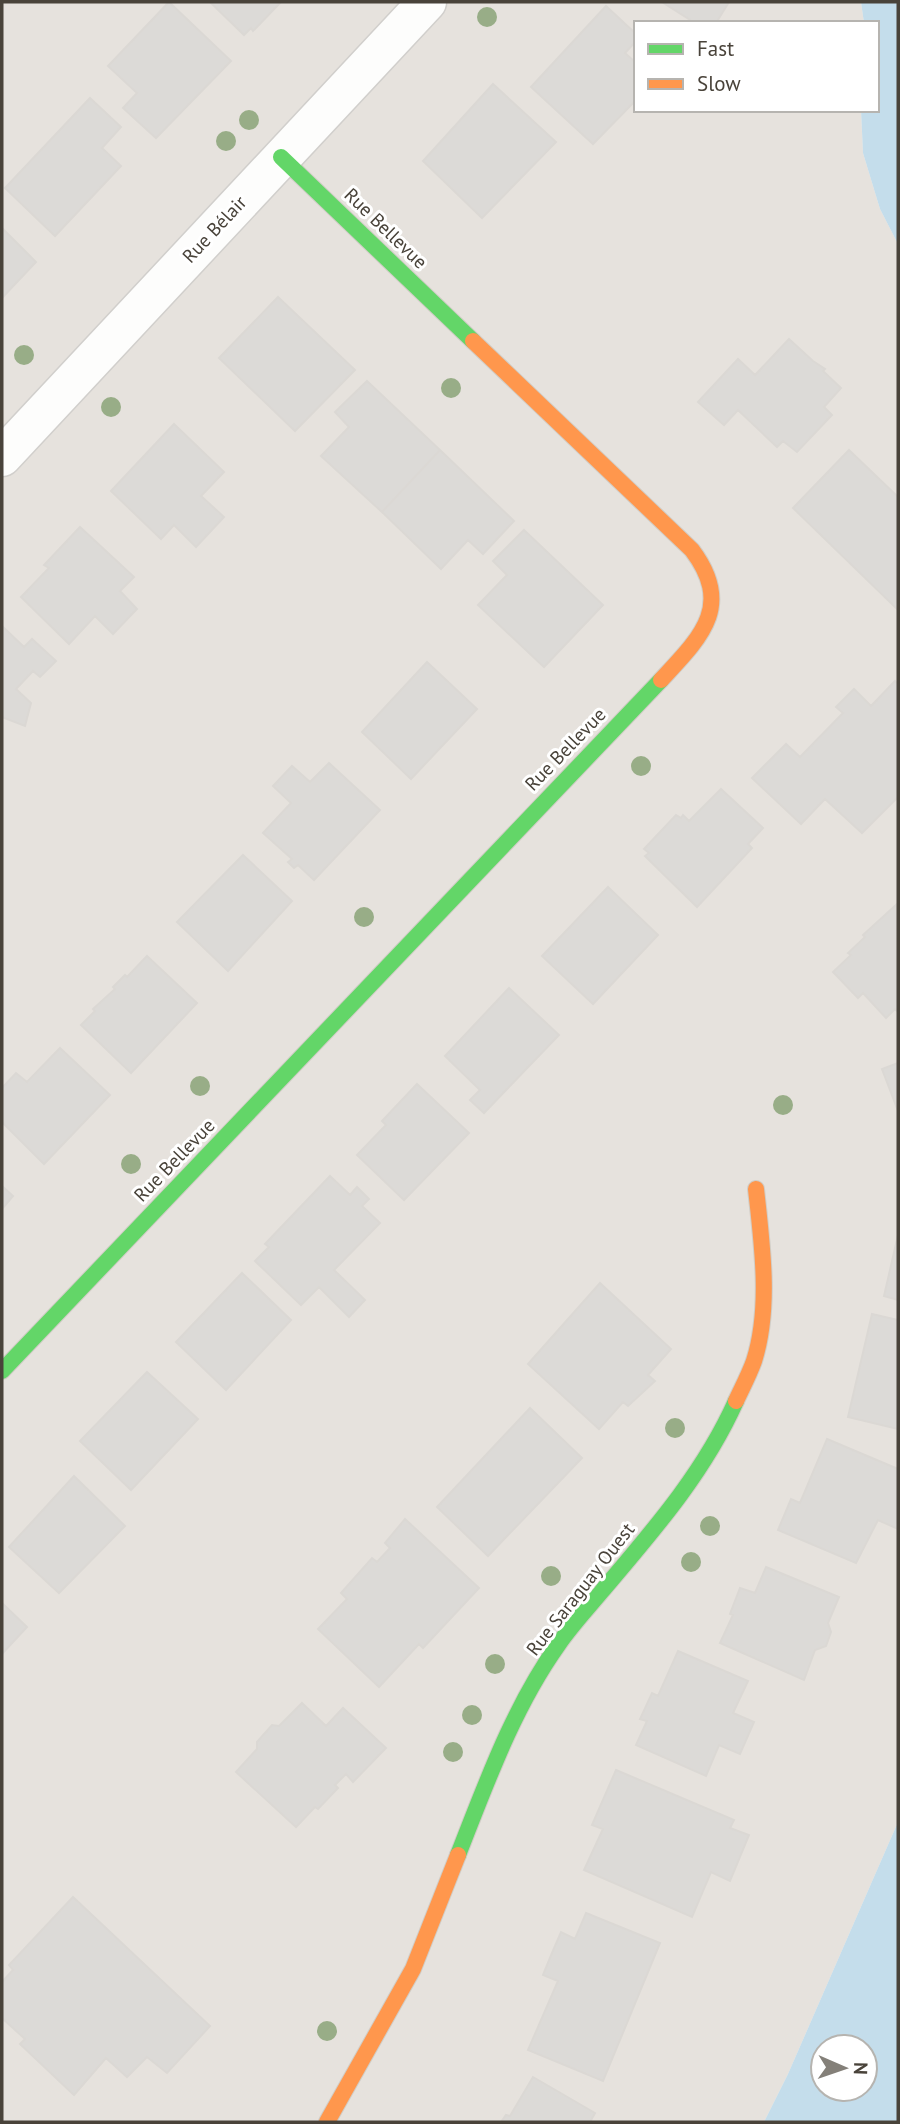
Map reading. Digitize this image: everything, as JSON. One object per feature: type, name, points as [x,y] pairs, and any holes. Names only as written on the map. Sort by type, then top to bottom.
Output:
[{"type":"street","name":"Rue Bélair","points":[[2,457],[427,2]]},
{"type":"street","name":"Rue Bellevue","points":[[2,1371],[689,650],[705,628],[713,607],[713,584],[705,565],[692,550],[281,157]]},
{"type":"street","name":"Rue Saraguay Ouest","points":[[327,2122],[413,1969],[490,1773],[529,1690],[558,1644],[655,1528],[696,1473],[729,1419],[754,1360],[762,1314],[764,1261],[756,1189]]},
{"type":"shaded area","points":[[2,2],[861,2],[864,21],[634,21],[634,112],[861,112],[863,153],[880,209],[898,244],[898,1822],[788,2074],[764,2122],[2,2122]]},
{"type":"water","points":[[861,2],[898,2],[898,244],[880,209],[863,153],[861,112],[879,112],[879,21],[864,21]]},
{"type":"water","points":[[898,1822],[898,2122],[764,2122],[788,2074]]},
{"type":"building","points":[[169,2],[231,61],[156,138],[123,108],[137,93],[108,66]]},
{"type":"building","points":[[210,2],[281,2],[253,31],[251,28],[244,35]]},
{"type":"building","points":[[662,2],[729,2],[717,21],[692,21]]},
{"type":"building","points":[[606,6],[634,32],[634,43],[625,53],[634,61],[634,102],[593,144],[531,87]]},
{"type":"building","points":[[493,84],[556,142],[482,218],[423,161]]},
{"type":"building","points":[[90,98],[121,127],[102,148],[121,166],[55,236],[5,188]]},
{"type":"building","points":[[2,228],[36,262],[2,298]]},
{"type":"building","points":[[278,297],[355,370],[295,431],[219,358]]},
{"type":"building","points":[[789,339],[825,369],[823,371],[841,388],[824,407],[832,415],[797,452],[783,441],[777,447],[738,410],[724,425],[698,402],[738,359],[755,375]]},
{"type":"building","points":[[367,381],[440,450],[382,512],[321,456],[349,427],[335,412]]},
{"type":"building","points":[[174,424],[224,472],[201,496],[224,517],[196,547],[174,525],[161,539],[111,491]]},
{"type":"building","points":[[440,450],[514,521],[483,554],[468,540],[441,569],[382,512]]},
{"type":"building","points":[[849,450],[898,497],[898,610],[793,508]]},
{"type":"building","points":[[80,527],[134,577],[120,591],[137,609],[113,634],[95,616],[69,644],[21,597],[49,568],[44,565]]},
{"type":"building","points":[[524,530],[603,605],[544,667],[478,605],[507,575],[493,561]]},
{"type":"building","points":[[2,626],[24,647],[32,639],[56,661],[40,677],[33,671],[16,689],[31,703],[25,726],[2,717]]},
{"type":"building","points":[[427,662],[477,709],[411,779],[362,732]]},
{"type":"building","points":[[895,681],[898,684],[898,797],[862,833],[825,799],[801,824],[752,778],[786,744],[800,757],[843,713],[836,707],[854,689],[871,706]]},
{"type":"building","points":[[329,763],[380,810],[314,880],[298,865],[294,868],[288,862],[292,859],[263,833],[291,803],[273,786],[292,766],[310,782]]},
{"type":"building","points":[[721,789],[763,828],[748,844],[752,848],[697,907],[645,856],[649,853],[644,849],[676,815],[681,818],[683,815],[689,821]]},
{"type":"building","points":[[243,855],[292,901],[228,971],[177,922]]},
{"type":"building","points":[[608,887],[658,935],[593,1004],[542,956]]},
{"type":"building","points":[[897,904],[898,1012],[895,1009],[886,1018],[863,993],[858,998],[833,972],[851,955],[848,953],[865,937],[863,935]]},
{"type":"building","points":[[147,956],[197,1003],[131,1073],[81,1025],[95,1011],[93,1009],[115,989],[113,987]]},
{"type":"building","points":[[509,988],[559,1035],[484,1113],[470,1100],[480,1090],[445,1056]]},
{"type":"building","points":[[60,1048],[110,1095],[44,1164],[2,1122],[2,1088],[16,1073],[27,1082]]},
{"type":"building","points":[[898,1063],[898,1111],[882,1069]]},
{"type":"building","points":[[417,1084],[469,1133],[404,1200],[357,1155],[386,1125],[382,1121]]},
{"type":"building","points":[[330,1176],[350,1195],[357,1187],[369,1199],[362,1206],[380,1223],[334,1270],[365,1300],[349,1317],[319,1287],[301,1305],[255,1261],[269,1247],[265,1244]]},
{"type":"building","points":[[2,1186],[13,1196],[2,1209]]},
{"type":"building","points":[[898,1235],[898,1300],[884,1296]]},
{"type":"building","points":[[242,1273],[291,1320],[226,1390],[176,1342]]},
{"type":"building","points":[[600,1283],[671,1349],[648,1375],[655,1381],[628,1406],[623,1402],[599,1429],[528,1364]]},
{"type":"building","points":[[872,1314],[898,1320],[898,1429],[848,1417]]},
{"type":"building","points":[[147,1372],[198,1419],[131,1490],[80,1441]]},
{"type":"building","points":[[530,1408],[582,1458],[488,1556],[437,1507]]},
{"type":"building","points":[[827,1439],[898,1469],[898,1529],[878,1520],[856,1563],[778,1530],[791,1499],[800,1503]]},
{"type":"building","points":[[74,1476],[125,1526],[59,1593],[9,1547]]},
{"type":"building","points":[[405,1519],[479,1588],[423,1648],[419,1644],[379,1687],[318,1629],[347,1599],[341,1593],[372,1558],[377,1562],[390,1548],[385,1543]]},
{"type":"building","points":[[766,1567],[839,1597],[828,1623],[831,1632],[826,1646],[815,1650],[804,1680],[720,1643],[733,1615],[730,1614],[740,1588],[755,1593]]},
{"type":"building","points":[[2,1603],[27,1627],[2,1654]]},
{"type":"building","points":[[678,1651],[748,1681],[733,1713],[754,1722],[740,1754],[719,1745],[706,1776],[636,1745],[647,1721],[640,1719],[652,1693],[658,1696]]},
{"type":"building","points":[[302,1703],[326,1726],[343,1708],[386,1748],[353,1782],[346,1774],[335,1785],[338,1788],[296,1827],[236,1772],[257,1749],[257,1742],[272,1725],[279,1726]]},
{"type":"building","points":[[616,1770],[734,1820],[730,1828],[749,1835],[730,1881],[711,1872],[692,1917],[584,1870],[603,1829],[592,1825]]},
{"type":"building","points":[[73,1897],[210,2026],[167,2073],[147,2057],[127,2077],[106,2058],[74,2095],[20,2044],[25,2039],[2,2018],[2,1982],[13,1970],[9,1965]]},
{"type":"building","points":[[586,1913],[660,1943],[603,2081],[528,2050],[558,1981],[543,1975],[552,1953],[561,1932],[575,1939]]},
{"type":"building","points":[[533,2077],[595,2113],[590,2122],[501,2122],[506,2115],[510,2116]]},
{"type":"traffic: fast","points":[[281,157],[473,341]]},
{"type":"traffic: fast","points":[[2,1371],[661,680]]},
{"type":"traffic: fast","points":[[458,1855],[514,1720],[542,1669],[568,1631],[676,1501],[709,1453],[736,1401]]},
{"type":"traffic: slow","points":[[473,341],[692,550],[704,570],[711,588],[707,620],[689,649],[661,680]]},
{"type":"traffic: slow","points":[[736,1401],[754,1361],[762,1320],[764,1276],[756,1189]]},
{"type":"traffic: slow","points":[[327,2122],[413,1969],[458,1855]]}]
